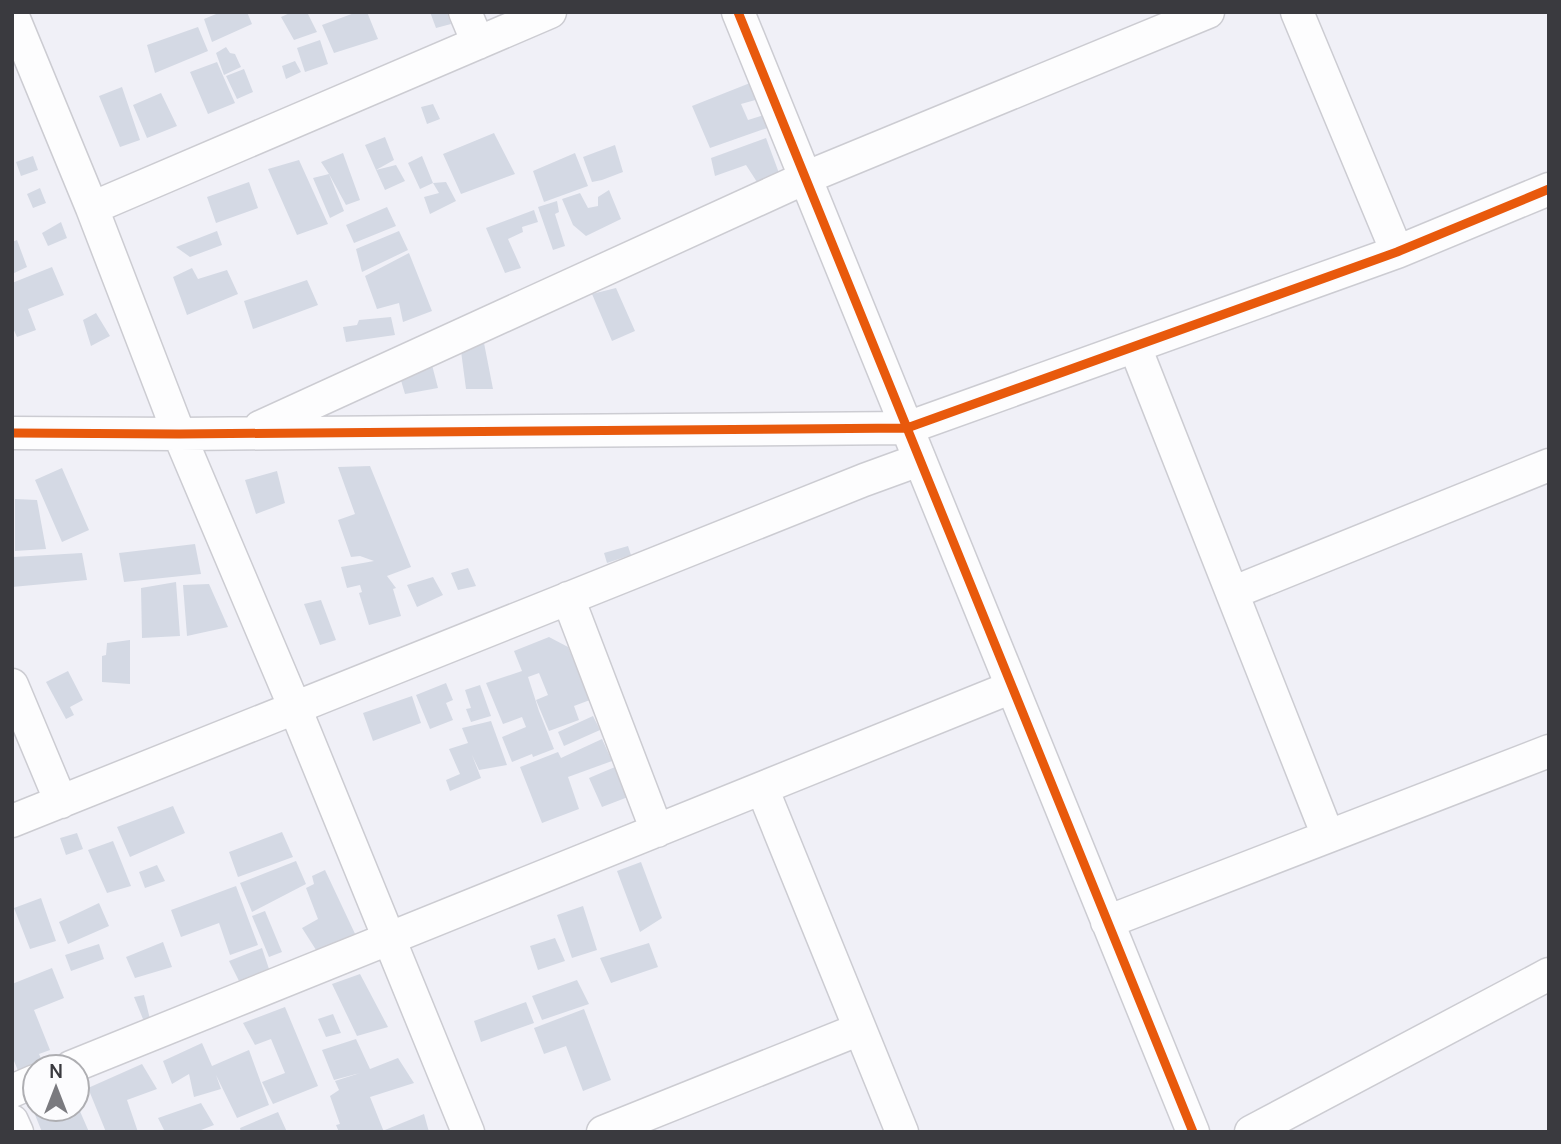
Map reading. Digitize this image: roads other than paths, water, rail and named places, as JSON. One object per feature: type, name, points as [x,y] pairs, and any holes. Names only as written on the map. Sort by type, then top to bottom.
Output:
[{"type":"street","points":[[466,12],[478,43]]},
{"type":"street","points":[[92,208],[550,12]]},
{"type":"street","points":[[738,12],[1193,1132]]},
{"type":"street","points":[[249,432],[806,178],[1208,12]]},
{"type":"street","points":[[1297,12],[1397,252]]},
{"type":"street","points":[[12,13],[92,208],[179,434],[295,708],[468,1132]]},
{"type":"street","points":[[12,432],[179,434],[907,428],[1397,252],[1549,189]]},
{"type":"street","points":[[1135,347],[1328,836]]},
{"type":"street","points":[[12,821],[919,460]]},
{"type":"street","points":[[1232,593],[1549,464]]},
{"type":"street","points":[[568,598],[657,831]]},
{"type":"street","points":[[12,685],[61,802]]},
{"type":"street","points":[[91,1059],[1012,687]]},
{"type":"street","points":[[1107,922],[1549,751]]},
{"type":"street","points":[[762,788],[901,1132]]},
{"type":"street","points":[[1251,1132],[1549,974]]},
{"type":"street","points":[[603,1132],[859,1029]]},
{"type":"street","points":[[12,1121],[17,1132]]}]
